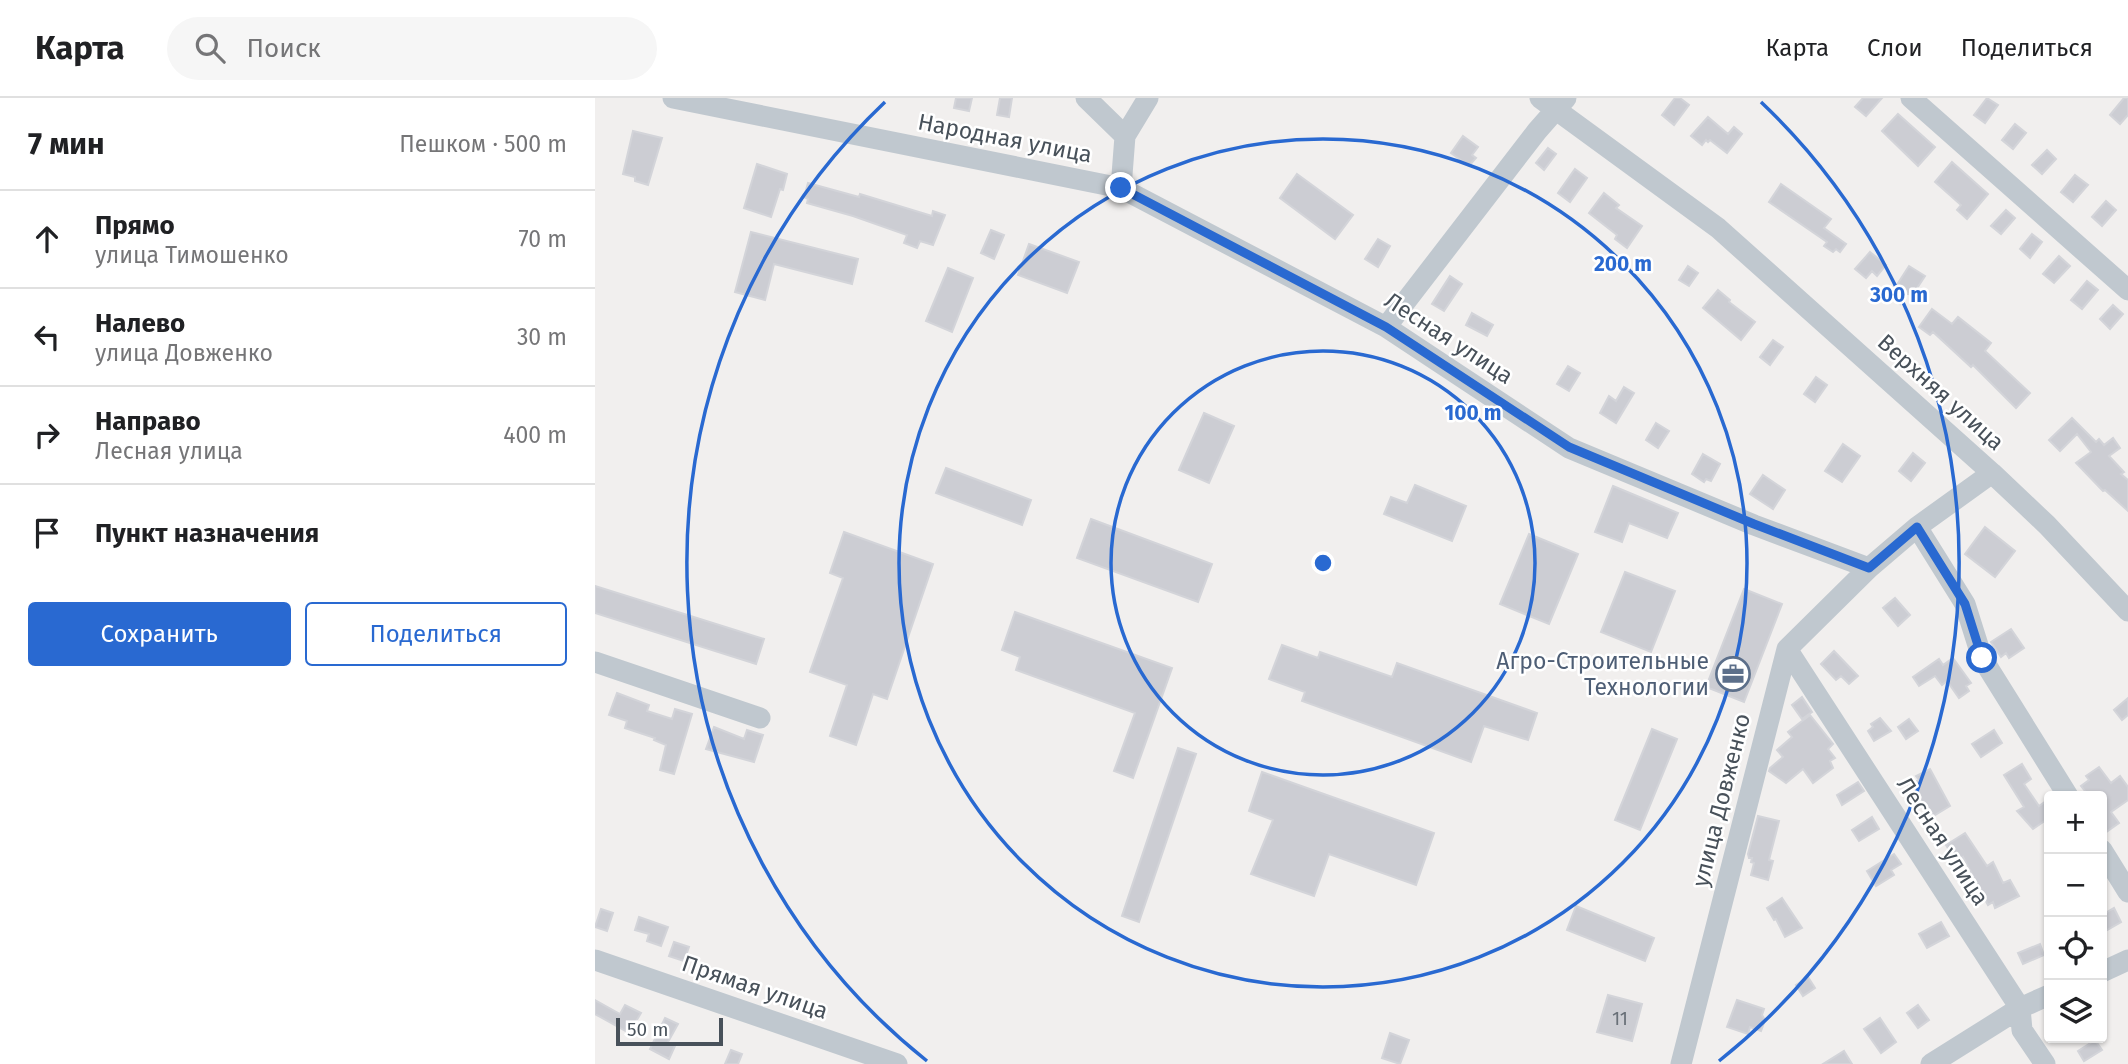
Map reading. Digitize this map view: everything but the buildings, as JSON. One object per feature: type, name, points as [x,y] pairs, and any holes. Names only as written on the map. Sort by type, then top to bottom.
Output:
[{"type":"street","name":"Народная улица","points":[[673,98],[1121,188]]},
{"type":"street","points":[[1086,98],[1125,136]]},
{"type":"street","points":[[1121,188],[1125,136],[1148,98]]},
{"type":"street","points":[[1911,98],[2128,290]]},
{"type":"street","points":[[1386,327],[1537,131],[1554,102]]},
{"type":"street","name":"Верхняя улица","points":[[1554,102],[1718,228],[1992,473],[2047,525],[2128,611]]},
{"type":"street","name":"Лесная улица","points":[[1121,188],[1386,327],[1569,447],[1754,524],[1869,568]]},
{"type":"street","points":[[1787,649],[1869,568],[1917,527],[1992,473]]},
{"type":"street","points":[[1917,527],[1965,604],[1982,658],[2065,791]]},
{"type":"street","name":"Лесная улица","points":[[1787,649],[2020,1008],[2022,1030],[2045,1064]]},
{"type":"street","name":"улица Довженко","points":[[1681,1064],[1787,649]]},
{"type":"street","points":[[595,662],[760,718]]},
{"type":"street","points":[[2104,854],[2128,892]]},
{"type":"street","name":"Прямая улица","points":[[595,960],[897,1064]]},
{"type":"street","points":[[2107,970],[2128,960]]},
{"type":"street","points":[[1931,1064],[2020,1008],[2044,997]]},
{"type":"place","name":"Агро-Строительные Технологии","points":[[1733,674]]},
{"type":"route","points":[[1121,188],[1386,327],[1569,447],[1754,524],[1869,568],[1917,527],[1965,604],[1982,658]]}]
